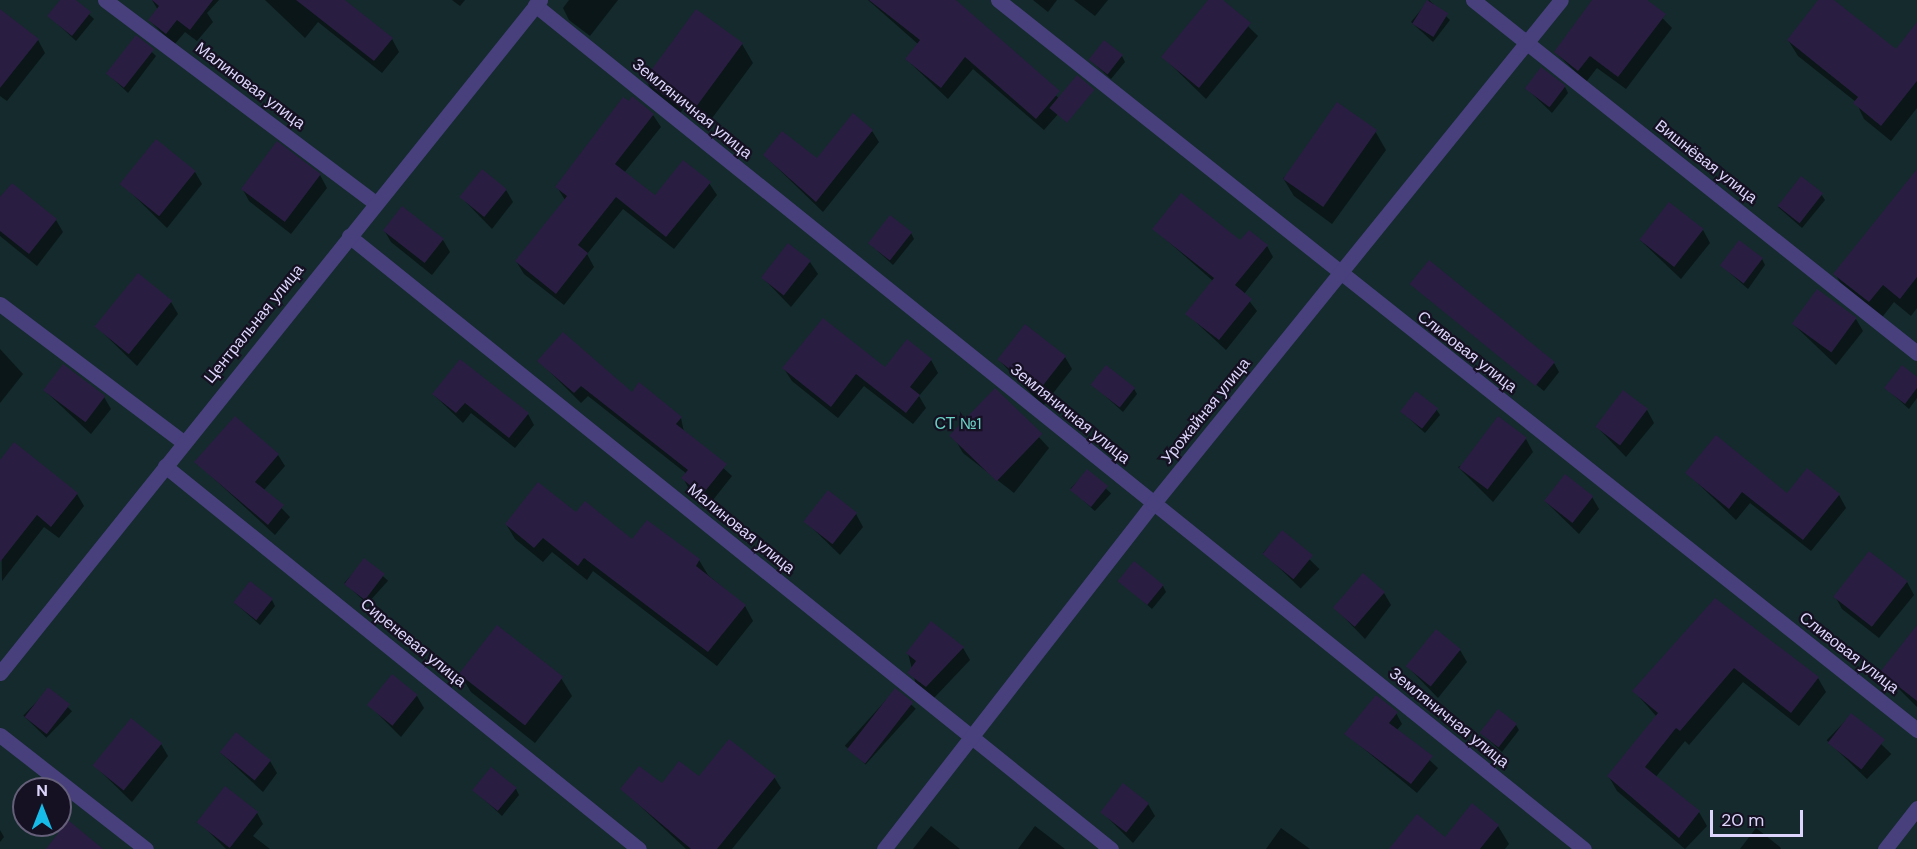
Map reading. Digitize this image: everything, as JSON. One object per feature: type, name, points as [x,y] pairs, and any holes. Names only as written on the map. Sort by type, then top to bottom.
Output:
[{"type":"street","name":"Малиновая улица","points":[[105,0],[374,202]]},
{"type":"street","name":"Сливовая улица","points":[[998,0],[1340,275],[1917,730]]},
{"type":"street","name":"Вишнёвая улица","points":[[1473,0],[1917,353]]},
{"type":"street","name":"Урожайная улица","points":[[884,849],[1153,504],[1561,0]]},
{"type":"street","name":"Центральная улица","points":[[0,673],[165,466],[182,441],[538,3]]},
{"type":"street","name":"Земляничная улица","points":[[538,3],[1153,504],[1584,849]]},
{"type":"street","name":"Малиновая улица","points":[[349,236],[1111,849]]},
{"type":"street","points":[[0,304],[182,441]]},
{"type":"street","name":"Сиреневая улица","points":[[165,466],[639,849]]},
{"type":"street","points":[[0,735],[146,849]]},
{"type":"street","points":[[1885,849],[1917,808]]},
{"type":"green space","name":"СТ №1","points":[[0,0],[1917,0],[1917,849],[0,849]]},
{"type":"building","points":[[60,0],[76,0],[91,12],[72,36],[47,16]]},
{"type":"building","points":[[152,0],[213,0],[190,30],[177,20],[166,34],[148,20],[159,6]]},
{"type":"building","points":[[296,0],[345,0],[393,38],[374,61]]},
{"type":"building","points":[[869,0],[956,0],[1060,91],[1036,119],[965,57],[941,88],[905,59],[920,40]]},
{"type":"building","points":[[1208,0],[1223,0],[1251,23],[1199,88],[1161,57]]},
{"type":"building","points":[[1427,0],[1448,13],[1433,37],[1412,24]]},
{"type":"building","points":[[1592,0],[1647,0],[1666,14],[1618,77],[1590,56],[1578,71],[1554,52]]},
{"type":"building","points":[[1818,0],[1834,0],[1896,49],[1917,22],[1917,81],[1881,126],[1853,103],[1858,97],[1787,40]]},
{"type":"building","points":[[0,9],[39,39],[0,88]]},
{"type":"building","points":[[696,9],[743,43],[696,107],[673,91],[667,98],[644,80]]},
{"type":"building","points":[[136,35],[154,49],[124,88],[106,74]]},
{"type":"building","points":[[1104,40],[1123,55],[1108,74],[1089,60]]},
{"type":"building","points":[[1541,67],[1566,86],[1550,107],[1525,89]]},
{"type":"building","points":[[1077,75],[1095,90],[1067,123],[1049,108]]},
{"type":"building","points":[[632,96],[654,114],[615,164],[655,195],[683,160],[711,182],[666,237],[616,197],[578,245],[588,253],[556,294],[515,261],[567,196],[555,187],[623,97],[629,101]]},
{"type":"building","points":[[1337,102],[1377,130],[1323,207],[1283,179]]},
{"type":"building","points":[[853,113],[873,130],[816,202],[763,155],[782,131],[817,158]]},
{"type":"building","points":[[156,139],[196,171],[159,216],[119,184]]},
{"type":"building","points":[[277,141],[321,174],[285,222],[241,189]]},
{"type":"building","points":[[482,169],[507,189],[484,217],[459,197]]},
{"type":"building","points":[[1917,169],[1917,277],[1900,299],[1883,285],[1869,302],[1833,274]]},
{"type":"building","points":[[1801,176],[1823,193],[1800,223],[1778,206]]},
{"type":"building","points":[[12,183],[57,219],[29,254],[0,231],[0,197]]},
{"type":"building","points":[[1181,193],[1240,240],[1249,230],[1268,245],[1235,285],[1252,299],[1219,340],[1185,314],[1214,278],[1152,229]]},
{"type":"building","points":[[1669,202],[1704,229],[1674,267],[1639,240]]},
{"type":"building","points":[[402,206],[444,239],[425,263],[383,230]]},
{"type":"building","points":[[890,215],[912,232],[890,261],[868,243]]},
{"type":"building","points":[[1739,240],[1763,258],[1744,284],[1720,266]]},
{"type":"building","points":[[788,243],[811,261],[784,296],[761,278]]},
{"type":"building","points":[[1429,260],[1555,362],[1535,386],[1409,284]]},
{"type":"building","points":[[138,273],[172,301],[129,354],[95,327]]},
{"type":"building","points":[[1817,289],[1857,318],[1831,353],[1792,324]]},
{"type":"building","points":[[823,318],[885,367],[907,339],[932,359],[910,387],[920,395],[906,413],[856,374],[831,407],[782,368]]},
{"type":"building","points":[[1025,324],[1066,356],[1038,391],[997,359]]},
{"type":"building","points":[[563,332],[632,392],[639,382],[682,417],[676,424],[727,464],[702,495],[681,478],[688,470],[581,386],[574,393],[537,361]]},
{"type":"building","points":[[460,359],[529,413],[509,438],[465,403],[456,413],[432,394]]},
{"type":"building","points":[[63,364],[105,396],[85,422],[43,390]]},
{"type":"building","points":[[1106,365],[1135,388],[1120,407],[1091,385]]},
{"type":"building","points":[[1902,365],[1917,377],[1917,388],[1905,404],[1884,388]]},
{"type":"building","points":[[995,388],[1042,434],[997,481],[949,435]]},
{"type":"building","points":[[1623,390],[1648,409],[1620,445],[1595,427]]},
{"type":"building","points":[[1416,391],[1438,408],[1422,429],[1400,411]]},
{"type":"building","points":[[235,416],[279,454],[255,482],[284,505],[268,525],[194,462]]},
{"type":"building","points":[[1498,416],[1527,438],[1488,490],[1459,468]]},
{"type":"building","points":[[1716,435],[1787,493],[1807,468],[1840,494],[1803,540],[1742,492],[1729,509],[1685,473]]},
{"type":"building","points":[[14,442],[78,493],[51,527],[37,515],[0,562],[0,460]]},
{"type":"building","points":[[1087,469],[1108,486],[1091,507],[1070,490]]},
{"type":"building","points":[[1565,474],[1593,496],[1572,523],[1544,501]]},
{"type":"building","points":[[538,482],[576,512],[585,501],[632,539],[647,520],[700,559],[696,566],[746,605],[708,652],[584,558],[578,566],[543,538],[534,548],[505,524]]},
{"type":"building","points":[[828,490],[857,513],[833,544],[803,522]]},
{"type":"building","points":[[1282,530],[1313,555],[1294,579],[1262,554]]},
{"type":"building","points":[[1869,551],[1908,581],[1872,627],[1833,597]]},
{"type":"building","points":[[364,558],[385,574],[365,600],[344,584]]},
{"type":"building","points":[[1134,561],[1164,585],[1147,605],[1118,581]]},
{"type":"building","points":[[1363,573],[1385,592],[1355,627],[1333,608]]},
{"type":"building","points":[[250,581],[273,599],[256,620],[233,602]]},
{"type":"building","points":[[1715,598],[1819,677],[1791,713],[1734,668],[1680,731],[1676,728],[1645,767],[1700,811],[1679,838],[1607,776],[1658,713],[1632,691]]},
{"type":"building","points":[[931,621],[964,647],[926,687],[907,673],[916,661],[906,653]]},
{"type":"building","points":[[497,625],[563,677],[525,726],[459,674]]},
{"type":"building","points":[[1917,625],[1917,701],[1880,672]]},
{"type":"building","points":[[1436,629],[1461,649],[1431,686],[1406,666]]},
{"type":"building","points":[[392,674],[418,695],[392,726],[367,705]]},
{"type":"building","points":[[48,687],[70,704],[47,734],[25,717]]},
{"type":"building","points":[[895,688],[913,702],[865,764],[847,749]]},
{"type":"building","points":[[1376,695],[1398,712],[1389,723],[1433,756],[1411,784],[1344,734]]},
{"type":"building","points":[[1498,709],[1517,724],[1498,747],[1480,733]]},
{"type":"building","points":[[1851,713],[1885,739],[1861,769],[1828,743]]},
{"type":"building","points":[[131,718],[162,743],[124,791],[93,765]]},
{"type":"building","points":[[236,732],[271,760],[255,781],[220,752]]},
{"type":"building","points":[[729,739],[776,776],[717,849],[691,849],[620,789],[639,766],[662,783],[679,761],[699,776]]},
{"type":"building","points":[[491,767],[517,788],[498,811],[472,790]]},
{"type":"building","points":[[1123,783],[1149,803],[1126,832],[1100,812]]},
{"type":"building","points":[[225,786],[258,812],[230,848],[197,822]]},
{"type":"building","points":[[1472,803],[1499,825],[1480,849],[1389,849],[1417,814],[1445,837]]},
{"type":"building","points":[[72,823],[103,849],[46,849],[55,837],[72,837]]}]
